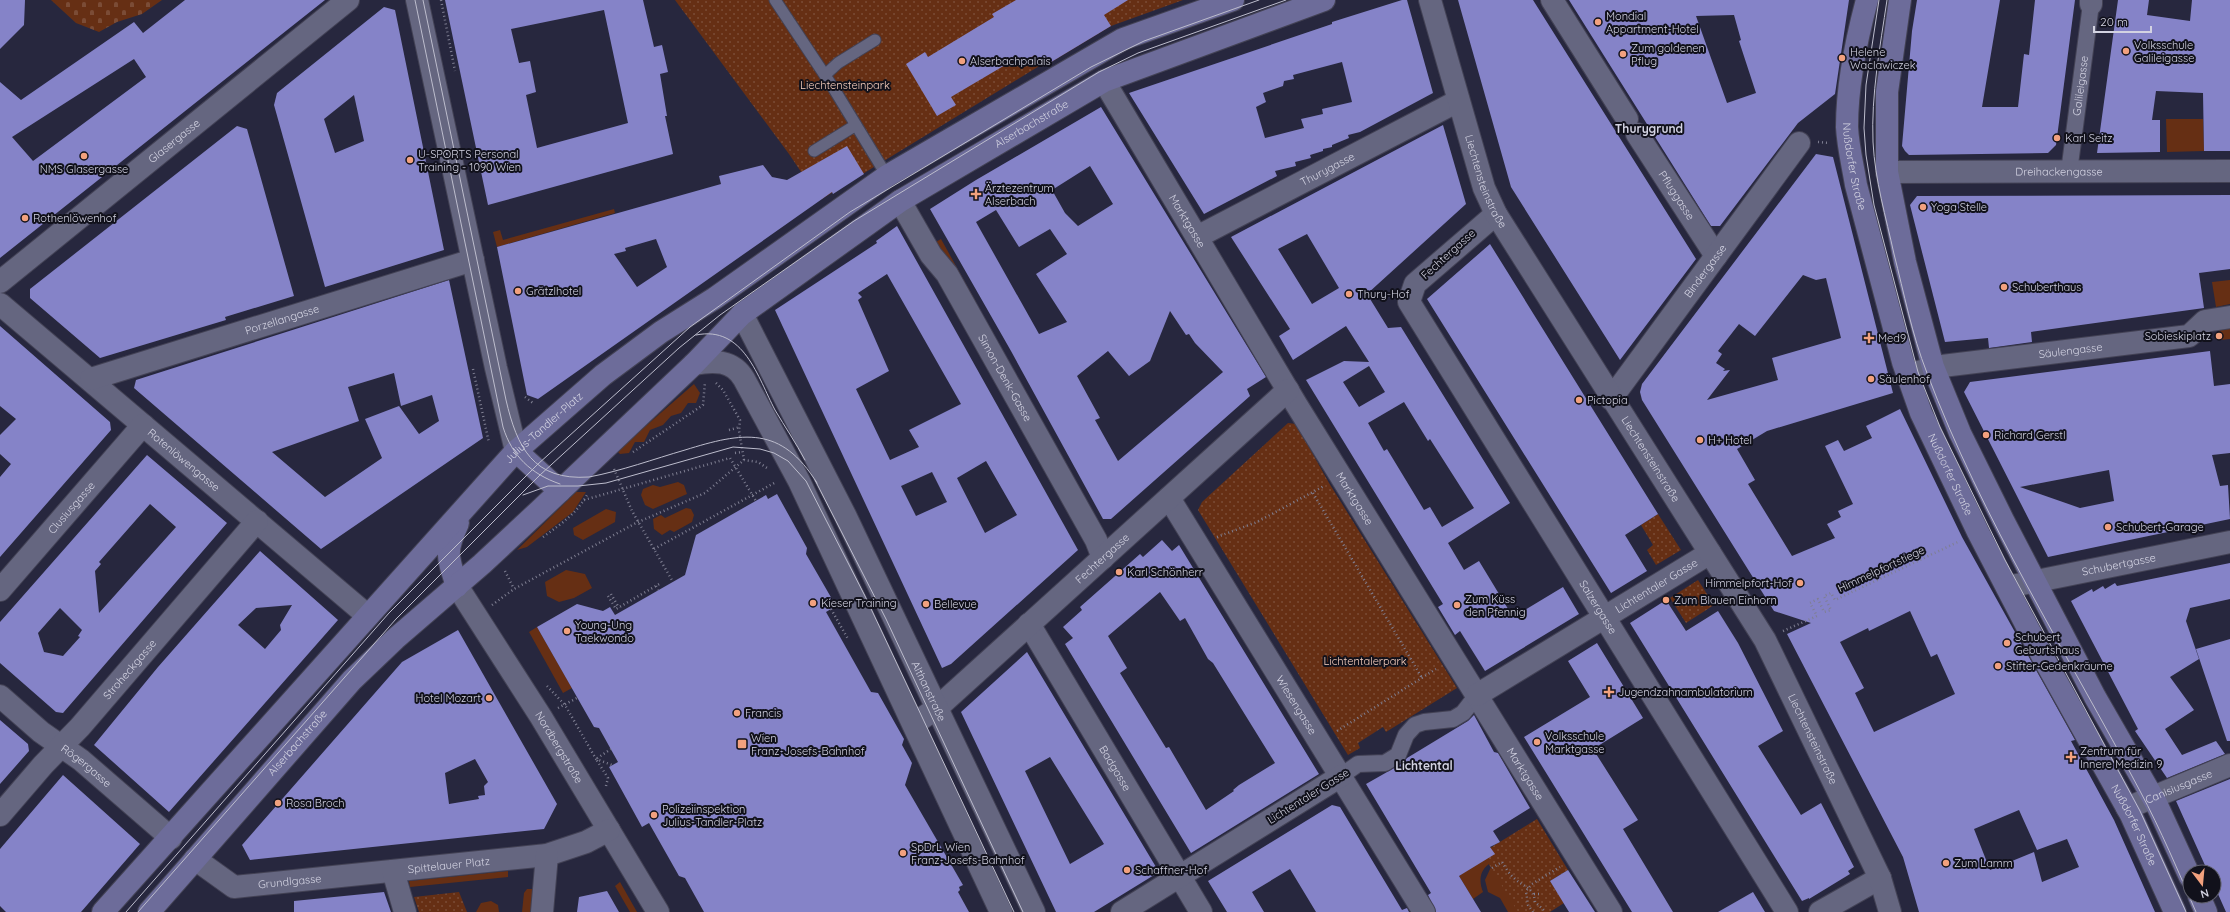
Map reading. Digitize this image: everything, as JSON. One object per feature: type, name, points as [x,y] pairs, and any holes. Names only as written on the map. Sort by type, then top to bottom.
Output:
[{"type":"main road","points":[[887,176],[1123,38],[1233,0]]},
{"type":"main road","name":"Alserbachstraße","points":[[742,314],[900,201],[1104,81],[1324,0]]},
{"type":"main road","name":"Nußdorfer Straße","points":[[1867,0],[1856,43],[1849,93],[1848,128],[1850,155],[1856,185],[1907,376],[1922,413],[1978,532],[2068,704],[2127,808],[2175,912]]},
{"type":"main road","points":[[1900,0],[1887,92],[1887,172],[1905,262],[1933,368],[1960,433],[2035,582],[2095,697],[2153,797],[2184,864]]},
{"type":"main road","name":"Julius-Tandler-Platz","points":[[368,616],[516,451],[603,375],[662,332],[715,298],[887,176]]},
{"type":"main road","points":[[465,509],[448,544],[450,565],[457,586],[560,491],[700,369],[742,314],[728,298],[715,298]]},
{"type":"main road","points":[[516,451],[560,491]]},
{"type":"main road","name":"Alserbachstraße","points":[[149,912],[352,680],[395,639],[457,586]]},
{"type":"main road","points":[[103,912],[171,838],[368,616]]},
{"type":"street","name":"Glasergasse","points":[[0,282],[348,0]]},
{"type":"street","points":[[417,0],[516,451]]},
{"type":"street","name":"Liechtensteinstraße","points":[[1430,0],[1484,188],[1496,214],[1765,640],[1880,878],[1890,912]]},
{"type":"street","name":"Pfluggasse","points":[[1552,0],[1716,256]]},
{"type":"street","name":"Galileigasse","points":[[2069,172],[2091,2]]},
{"type":"street","name":"Marktgasse","points":[[1104,81],[1288,390],[1611,912]]},
{"type":"street","name":"Thurygasse","points":[[1197,237],[1458,101]]},
{"type":"street","name":"Bindergasse","points":[[1612,399],[1800,143]]},
{"type":"street","name":"Dreihackengasse","points":[[1887,172],[2230,171]]},
{"type":"street","name":"Simon-Denk-Gasse","points":[[900,201],[931,255],[951,281],[1096,540],[1103,558]]},
{"type":"street","name":"Fechtergasse","points":[[1409,302],[1415,284],[1496,214]]},
{"type":"street","name":"Porzellangasse","points":[[90,379],[473,260]]},
{"type":"street","name":"Salzergasse","points":[[1409,302],[1787,912]]},
{"type":"street","name":"Rotenlöwengasse","points":[[0,304],[368,616]]},
{"type":"street","name":"Althanstraße","points":[[742,314],[938,707],[1034,912]]},
{"type":"street","name":"Säulengasse","points":[[1907,376],[1933,368],[2011,352],[2189,336],[2205,321],[2230,317]]},
{"type":"street","points":[[700,369],[715,361],[729,365],[738,370],[799,481],[887,672],[914,724],[1001,912]]},
{"type":"street","name":"Fechtergasse","points":[[914,724],[938,707],[1288,390]]},
{"type":"street","name":"Clusiusgasse","points":[[0,590],[143,425]]},
{"type":"street","name":"Wiesengasse","points":[[1169,498],[1424,912]]},
{"type":"street","name":"Stroheckgasse","points":[[0,815],[257,522]]},
{"type":"street","name":"Schubertgasse","points":[[2007,587],[2230,542]]},
{"type":"street","name":"Lichtentaler Gasse","points":[[1122,912],[1358,764],[1385,763],[1398,756],[1406,735],[1415,725],[1424,722],[1453,719],[1463,713],[1476,695],[1710,553]]},
{"type":"street","name":"Nordbergstraße","points":[[457,586],[541,717],[658,912]]},
{"type":"street","name":"Badgasse","points":[[1029,624],[1201,912]]},
{"type":"street","name":"Rögergasse","points":[[0,696],[61,747],[82,760],[171,838]]},
{"type":"street","name":"Canisiusgasse","points":[[2127,808],[2230,765]]},
{"type":"street","name":"Spittelauer Platz","points":[[405,912],[393,871],[547,855],[586,842],[609,830]]},
{"type":"street","points":[[542,912],[547,855]]},
{"type":"street","name":"Grundlgasse","points":[[195,859],[234,887],[393,871]]},
{"type":"street","points":[[1820,912],[1880,878]]},
{"type":"lane","points":[[776,0],[856,124],[887,176]]},
{"type":"lane","points":[[825,75],[838,63],[875,40]]},
{"type":"lane","points":[[814,150],[856,124]]},
{"type":"path","points":[[631,453],[703,405],[700,369]]},
{"type":"path","points":[[712,380],[723,390],[740,420],[744,460]]},
{"type":"path","points":[[729,430],[740,427]]},
{"type":"path","points":[[735,453],[742,452]]},
{"type":"path","points":[[584,500],[730,458],[756,501]]},
{"type":"path","points":[[488,608],[514,588],[639,522],[705,494],[735,466],[744,460],[758,462],[766,466],[771,473]]},
{"type":"path","points":[[611,464],[621,490],[673,582]]},
{"type":"path","points":[[1212,538],[1257,522],[1314,493],[1341,475]]},
{"type":"path","points":[[654,549],[776,482]]},
{"type":"path","points":[[538,541],[570,518],[590,490]]},
{"type":"path","points":[[1314,493],[1422,678]]},
{"type":"path","name":"Himmelpfortstiege","points":[[1765,640],[1817,616],[1810,603],[1818,599],[1824,612],[1831,610],[1824,596],[1831,593],[1834,600],[1961,540]]},
{"type":"path","points":[[505,567],[504,570],[514,588]]},
{"type":"path","points":[[609,595],[619,608],[660,583]]},
{"type":"path","points":[[656,586],[658,590]]},
{"type":"path","points":[[831,609],[848,639]]},
{"type":"path","points":[[1319,741],[1454,658]]},
{"type":"path","points":[[565,705],[596,759],[612,765]]},
{"type":"path","points":[[1533,912],[1527,900],[1526,890],[1528,887],[1577,857]]},
{"type":"path","points":[[1492,868],[1502,862],[1513,878],[1528,887],[1534,894],[1535,902],[1546,912]]},
{"type":"path","points":[[1534,894],[1540,894]]},
{"type":"green space","points":[[51,0],[162,0],[142,14],[117,22],[99,32],[76,23]]},
{"type":"green space","name":"Liechtensteinpark","points":[[675,0],[1183,0],[1111,26],[1043,67],[1041,65],[820,200],[789,154]]},
{"type":"green space","points":[[2166,119],[2203,119],[2204,151],[2167,152]]},
{"type":"green space","points":[[614,209],[615,213],[497,247],[493,232],[500,230],[503,240]]},
{"type":"green space","points":[[941,239],[976,302],[971,304],[934,243]]},
{"type":"green space","points":[[2230,280],[2230,304],[2216,307],[2212,282]]},
{"type":"green space","points":[[2230,323],[2230,339],[2220,340],[2218,325]]},
{"type":"green space","points":[[694,384],[700,393],[696,403],[688,403],[681,413],[671,416],[663,425],[650,430],[644,442],[635,442],[629,453],[620,454],[617,451]]},
{"type":"green space","name":"Lichtentalerpark","points":[[1288,423],[1296,424],[1329,483],[1457,688],[1386,732],[1383,727],[1358,743],[1360,748],[1348,755],[1198,510],[1202,502]]},
{"type":"green space","points":[[678,482],[684,485],[687,494],[653,509],[645,505],[641,495],[643,489],[653,485],[660,487]]},
{"type":"green space","points":[[576,492],[586,492],[573,512],[527,547],[517,550]]},
{"type":"green space","points":[[686,508],[691,509],[694,515],[692,522],[674,532],[670,530],[662,535],[654,529],[653,519],[661,515],[665,518]]},
{"type":"green space","points":[[606,509],[616,512],[615,522],[583,540],[574,535],[573,528]]},
{"type":"green space","points":[[1658,514],[1681,550],[1656,565],[1647,550],[1653,545],[1641,525]]},
{"type":"green space","points":[[566,570],[585,574],[592,588],[574,598],[559,602],[547,596],[545,582]]},
{"type":"green space","points":[[1698,580],[1714,605],[1686,623],[1670,598]]},
{"type":"green space","points":[[537,627],[572,688],[563,693],[529,632]]},
{"type":"green space","points":[[1537,819],[1527,912],[1508,912],[1500,898],[1488,892],[1485,880],[1491,867],[1489,864],[1483,870],[1481,877],[1483,892],[1473,899],[1459,876]]},
{"type":"green space","points":[[1537,819],[1568,870],[1550,881],[1564,903],[1550,912],[1518,912],[1482,853]]},
{"type":"green space","points":[[508,871],[508,877],[410,887],[409,881]]},
{"type":"green space","points":[[620,882],[637,912],[630,912],[615,886]]},
{"type":"green space","points":[[527,889],[533,889],[531,912],[522,912],[524,893]]},
{"type":"green space","points":[[459,892],[467,912],[419,912],[414,897]]},
{"type":"green space","points":[[491,901],[498,905],[499,912],[476,912],[481,903]]},
{"type":"building","points":[[0,0],[25,0],[24,25],[0,49]]},
{"type":"building","points":[[185,0],[325,0],[0,258],[0,82],[21,100],[134,22],[143,33]],"holes":[[[134,59],[146,77],[33,161],[12,137]]]},
{"type":"building","points":[[445,0],[643,0],[654,47],[662,45],[668,72],[660,74],[667,116],[665,116],[673,154],[488,205]],"holes":[[[604,10],[628,123],[537,148],[526,95],[536,92],[530,61],[519,63],[511,29]]]},
{"type":"building","name":"Alserbachpalais","points":[[1016,0],[1128,0],[1104,15],[1111,26],[1043,67],[1035,55],[1021,64],[1017,58],[951,97],[956,105],[937,116],[906,64],[925,52],[928,57],[994,17],[992,14]]},
{"type":"building","points":[[1402,0],[1407,0],[1433,93],[1360,132],[1348,135],[1349,138],[1332,145],[1332,147],[1310,155],[1311,158],[1295,162],[1296,166],[1275,171],[1277,176],[1204,214],[1129,93],[1332,24],[1332,22]],"holes":[[[1342,62],[1352,102],[1322,109],[1323,114],[1301,119],[1304,128],[1265,138],[1256,107],[1266,102],[1263,93],[1283,86],[1284,81],[1294,79],[1293,75]]]},
{"type":"building","points":[[1458,0],[1533,0],[1696,259],[1620,360],[1511,187]]},
{"type":"building","points":[[1569,0],[1849,0],[1835,94],[1798,123],[1720,226],[1711,226]],"holes":[[[1734,15],[1741,40],[1739,41],[1756,93],[1727,103],[1696,16]]]},
{"type":"building","points":[[1917,0],[2000,0],[1982,107],[2018,107],[2024,54],[2029,55],[2035,0],[2075,0],[2056,145],[2048,153],[1909,155],[1905,151],[1902,146],[1912,31]]},
{"type":"building","points":[[2118,0],[2149,0],[2147,15],[2190,21],[2192,0],[2230,0],[2230,151],[2204,151],[2203,93],[2156,91],[2152,120],[2160,120],[2160,152],[2097,153]]},
{"type":"building","points":[[384,7],[395,10],[444,250],[325,287],[274,105],[277,93]],"holes":[[[354,95],[364,141],[335,153],[324,119]]]},
{"type":"building","points":[[1101,107],[1266,377],[1247,389],[1250,396],[1111,519],[1103,519],[1011,351],[930,209],[976,180]],"holes":[[[1090,166],[1113,204],[1078,226],[1065,213],[1052,190]],[[996,210],[1019,247],[1050,229],[1067,254],[1036,274],[1067,322],[1039,334],[976,222]],[[1170,311],[1186,335],[1189,334],[1195,343],[1223,372],[1118,461],[1095,420],[1100,418],[1077,376],[1108,351],[1129,376],[1150,361]]]},
{"type":"building","points":[[1443,125],[1466,204],[1367,294],[1388,328],[1401,327],[1510,503],[1448,543],[1464,570],[1479,561],[1513,617],[1563,587],[1579,614],[1485,671],[1460,631],[1455,635],[1438,607],[1443,604],[1306,380],[1344,361],[1369,362],[1346,326],[1293,360],[1279,336],[1290,329],[1231,237]],"holes":[[[1307,234],[1339,288],[1312,304],[1278,249]],[[1369,366],[1385,392],[1359,407],[1343,382]],[[1404,402],[1428,441],[1430,439],[1474,508],[1442,527],[1430,507],[1424,510],[1387,449],[1384,451],[1368,423]]]},
{"type":"building","points":[[237,126],[247,129],[294,296],[225,317],[226,320],[100,358],[30,298],[30,289]]},
{"type":"building","points":[[847,146],[864,174],[833,194],[832,192],[538,399],[527,395],[497,247],[721,184],[719,176],[763,165],[772,177],[787,180]],"holes":[[[656,239],[667,267],[637,287],[614,254],[626,251],[625,248]]]},
{"type":"building","points":[[1816,154],[1833,157],[1893,393],[1767,431],[1737,449],[1755,480],[1748,484],[1792,556],[1835,538],[1827,524],[1841,517],[1838,511],[1853,504],[1825,446],[1838,440],[1844,451],[1872,438],[1866,426],[1900,409],[1962,537],[2075,740],[2071,741],[2114,820],[2155,912],[1919,912],[1903,857],[1787,634],[1811,623],[1774,611],[1642,400],[1640,392],[1642,384]],"holes":[[[1803,275],[1816,280],[1826,278],[1841,338],[1772,358],[1778,380],[1707,400],[1730,370],[1723,371],[1725,369],[1716,363],[1722,354],[1718,351],[1739,324],[1755,336]],[[1910,611],[1931,657],[1937,654],[1955,694],[1874,732],[1855,693],[1864,688],[1840,642],[1868,628],[1869,631]],[[2019,810],[2037,850],[2067,839],[2079,867],[2042,882],[2034,852],[1990,870],[1974,829]]]},
{"type":"building","points":[[2230,195],[2230,269],[2199,273],[2204,308],[2031,332],[2032,342],[1989,348],[1988,338],[1945,342],[1910,205],[1917,196]]},
{"type":"building","points":[[897,226],[1078,550],[951,664],[942,668],[775,310],[877,243],[876,241]],"holes":[[[887,274],[961,404],[909,430],[919,447],[890,460],[856,389],[889,371],[858,300],[862,297],[858,293]],[[986,461],[1017,515],[985,533],[957,478]],[[932,472],[947,502],[916,516],[901,486]]]},
{"type":"building","points":[[1490,244],[1658,514],[1625,535],[1647,571],[1611,593],[1427,299]]},
{"type":"building","points":[[449,280],[483,438],[321,549],[134,388],[136,380]],"holes":[[[394,373],[401,406],[432,395],[439,421],[419,434],[399,406],[365,419],[382,458],[325,497],[272,452],[359,421],[348,387]]]},
{"type":"building","points":[[0,326],[110,422],[111,430],[0,557],[0,477],[11,464],[0,454],[0,435],[16,419],[0,406]]},
{"type":"building","points":[[2210,351],[2214,386],[2230,384],[2230,453],[2212,455],[2220,486],[2228,485],[2230,519],[2048,557],[1964,392],[1970,382]],"holes":[[[2109,470],[2114,501],[2080,508],[2020,487]]]},
{"type":"building","points":[[147,455],[227,523],[63,713],[56,712],[0,663],[0,622]],"holes":[[[150,504],[176,527],[99,613],[95,571],[101,564],[99,562]],[[60,608],[82,630],[78,636],[80,637],[63,656],[44,652],[38,633]]]},
{"type":"building","name":"Francis","points":[[777,494],[807,548],[806,554],[836,606],[826,612],[871,692],[878,693],[904,739],[902,745],[912,763],[905,785],[963,885],[959,887],[960,890],[958,892],[969,912],[704,912],[685,878],[679,876],[649,823],[642,827],[609,767],[618,762],[599,728],[594,727],[537,627],[577,604],[603,611],[610,607],[615,615],[685,575],[696,535],[766,495],[768,499]]},
{"type":"building","points":[[1162,540],[1172,551],[1179,545],[1319,774],[1191,853],[1065,644],[1073,638],[1063,627],[1082,610],[1080,607],[1140,554],[1143,557]],"holes":[[[1160,592],[1180,621],[1185,618],[1208,659],[1213,663],[1275,763],[1239,785],[1233,790],[1234,791],[1206,810],[1169,747],[1166,748],[1120,673],[1127,668],[1108,636]]]},
{"type":"building","points":[[260,551],[338,620],[169,812],[94,745],[158,667]],"holes":[[[292,605],[280,625],[281,630],[265,649],[238,625],[256,608]]]},
{"type":"building","points":[[2230,563],[2230,599],[2190,608],[2186,621],[2199,659],[2170,677],[2194,710],[2165,729],[2182,755],[2216,741],[2225,754],[2167,778],[2135,731],[2138,729],[2071,601],[2092,589],[2093,592],[2103,586],[2105,589],[2115,583],[2117,586]]},
{"type":"building","points":[[1666,600],[1686,631],[1718,611],[1738,643],[1783,731],[1758,746],[1801,815],[1821,803],[1854,867],[1848,871],[1850,874],[1809,899],[1802,901],[1630,623]]},
{"type":"building","points":[[458,630],[557,804],[544,829],[250,860],[242,845],[402,662]],"holes":[[[475,759],[488,782],[484,786],[485,795],[478,796],[479,799],[449,804],[445,773]]]},
{"type":"building","points":[[2230,639],[2230,741],[2227,741],[2196,649]]},
{"type":"building","points":[[1597,643],[1643,718],[1593,749],[1638,820],[1623,829],[1673,912],[1632,912],[1524,737],[1590,697],[1568,661]]},
{"type":"building","points":[[1027,652],[1159,872],[1094,912],[1056,912],[961,712]],"holes":[[[1050,757],[1104,844],[1070,864],[1025,771]]]},
{"type":"building","points":[[1474,715],[1494,752],[1498,753],[1530,808],[1493,831],[1500,842],[1490,847],[1495,854],[1459,876],[1481,912],[1436,912],[1428,895],[1431,893],[1366,784],[1403,763],[1407,758],[1468,721]]},
{"type":"building","points":[[0,720],[28,744],[29,751],[0,784]]},
{"type":"building","points":[[63,775],[140,844],[81,912],[6,912],[0,906],[0,849]]},
{"type":"building","points":[[2230,779],[2230,912],[2226,912],[2222,903],[2222,864],[2204,864],[2176,801]]},
{"type":"building","points":[[1332,805],[1340,807],[1402,910],[1407,908],[1409,912],[1316,912],[1290,869],[1252,892],[1264,912],[1227,912],[1208,881]]},
{"type":"building","points":[[1568,870],[1595,912],[1569,912],[1550,881]]},
{"type":"building","points":[[607,891],[619,912],[577,912],[579,897]]},
{"type":"building","points":[[384,892],[391,912],[294,912],[294,901]]},
{"type":"building","points":[[1753,892],[1765,912],[1718,912]]},
{"type":"tram line","points":[[415,0],[503,427],[512,447],[524,463],[540,475],[560,484]]},
{"type":"tram line","points":[[423,0],[510,417],[522,446],[531,458],[541,467],[554,473],[570,477],[589,477],[725,439],[743,437],[759,438],[775,442],[789,451],[803,464],[817,483]]},
{"type":"tram line","points":[[126,912],[389,613],[538,464],[690,327],[850,212],[1091,67],[1144,41],[1259,0]]},
{"type":"tram line","points":[[138,912],[396,619],[540,475],[679,348],[720,315],[854,221],[1099,72],[1138,53],[1286,0]]},
{"type":"tram line","points":[[1879,0],[1866,85],[1864,128],[1866,155],[1874,205],[1918,372],[1940,427],[2005,560],[2140,811],[2186,912]]},
{"type":"tram line","points":[[1887,0],[1873,107],[1874,156],[1878,185],[1894,254],[1922,359],[1949,427],[1999,533],[2148,806],[2196,912]]},
{"type":"tram line","points":[[696,335],[712,334],[726,338],[738,346],[755,370],[775,410],[805,460]]},
{"type":"tram line","points":[[523,495],[548,486],[578,486],[606,483],[733,447],[760,449],[774,453],[788,461],[806,481],[865,596],[1014,912]]},
{"type":"tram line","points":[[815,480],[886,619],[1023,912]]},
{"type":"place","name":"Mondial Appartment-Hotel","points":[[1598,22]]},
{"type":"place","name":"Volksschule Galileigasse","points":[[2126,51]]},
{"type":"place","name":"Zum goldenen Pflug","points":[[1623,54]]},
{"type":"place","name":"Helene Waclawiczek","points":[[1842,58]]},
{"type":"place","name":"Alserbachpalais","points":[[962,61]]},
{"type":"place","name":"Karl Seitz","points":[[2057,138]]},
{"type":"place","name":"NMS Glasergasse","points":[[84,156]]},
{"type":"place","name":"U-SPORTS Personal Training - 1090 Wien","points":[[410,160]]},
{"type":"place","name":"Ärztezentrum Alserbach","points":[[976,194]]},
{"type":"place","name":"Yoga Stelle","points":[[1923,207]]},
{"type":"place","name":"Rothenlöwenhof","points":[[25,218]]},
{"type":"place","name":"Schuberthaus","points":[[2004,287]]},
{"type":"place","name":"Grätzlhotel","points":[[518,291]]},
{"type":"place","name":"Thury-Hof","points":[[1349,294]]},
{"type":"place","name":"Sobieskiplatz","points":[[2219,336]]},
{"type":"place","name":"Med9","points":[[1869,338]]},
{"type":"place","name":"Säulenhof","points":[[1871,379]]},
{"type":"place","name":"Pictopia","points":[[1579,400]]},
{"type":"place","name":"Richard Gerstl","points":[[1986,435]]},
{"type":"place","name":"H+ Hotel","points":[[1700,440]]},
{"type":"place","name":"Schubert-Garage","points":[[2108,527]]},
{"type":"place","name":"Karl Schönherr","points":[[1119,572]]},
{"type":"place","name":"Himmelpfort-Hof","points":[[1800,583]]},
{"type":"place","name":"Zum Blauen Einhorn","points":[[1666,600]]},
{"type":"place","name":"Kieser Training","points":[[813,603]]},
{"type":"place","name":"Bellevue","points":[[926,604]]},
{"type":"place","name":"Zum Küss den Pfennig","points":[[1457,605]]},
{"type":"place","name":"Young-Ung Taekwondo","points":[[567,631]]},
{"type":"place","name":"Schubert Geburtshaus","points":[[2007,643]]},
{"type":"place","name":"Stifter-Gedenkräume","points":[[1998,666]]},
{"type":"place","name":"Jugendzahnambulatorium","points":[[1609,692]]},
{"type":"place","name":"Hotel Mozart","points":[[489,698]]},
{"type":"place","name":"Francis","points":[[737,713]]},
{"type":"place","name":"Volksschule Marktgasse","points":[[1537,742]]},
{"type":"place","name":"Wien Franz-Josefs-Bahnhof","points":[[742,744]]},
{"type":"place","name":"Zentrum für Innere Medizin 9","points":[[2071,757]]},
{"type":"place","name":"Rosa Broch","points":[[278,803]]},
{"type":"place","name":"Polizeiinspektion Julius-Tandler-Platz","points":[[654,815]]},
{"type":"place","name":"SpDrL Wien Franz-Josefs-Bahnhof","points":[[903,853]]},
{"type":"place","name":"Zum Lamm","points":[[1946,863]]},
{"type":"place","name":"Schaffner-Hof","points":[[1127,870]]},
{"type":"district","name":"Thurygrund","points":[[1649,128]]},
{"type":"district","name":"Lichtental","points":[[1424,765]]}]
